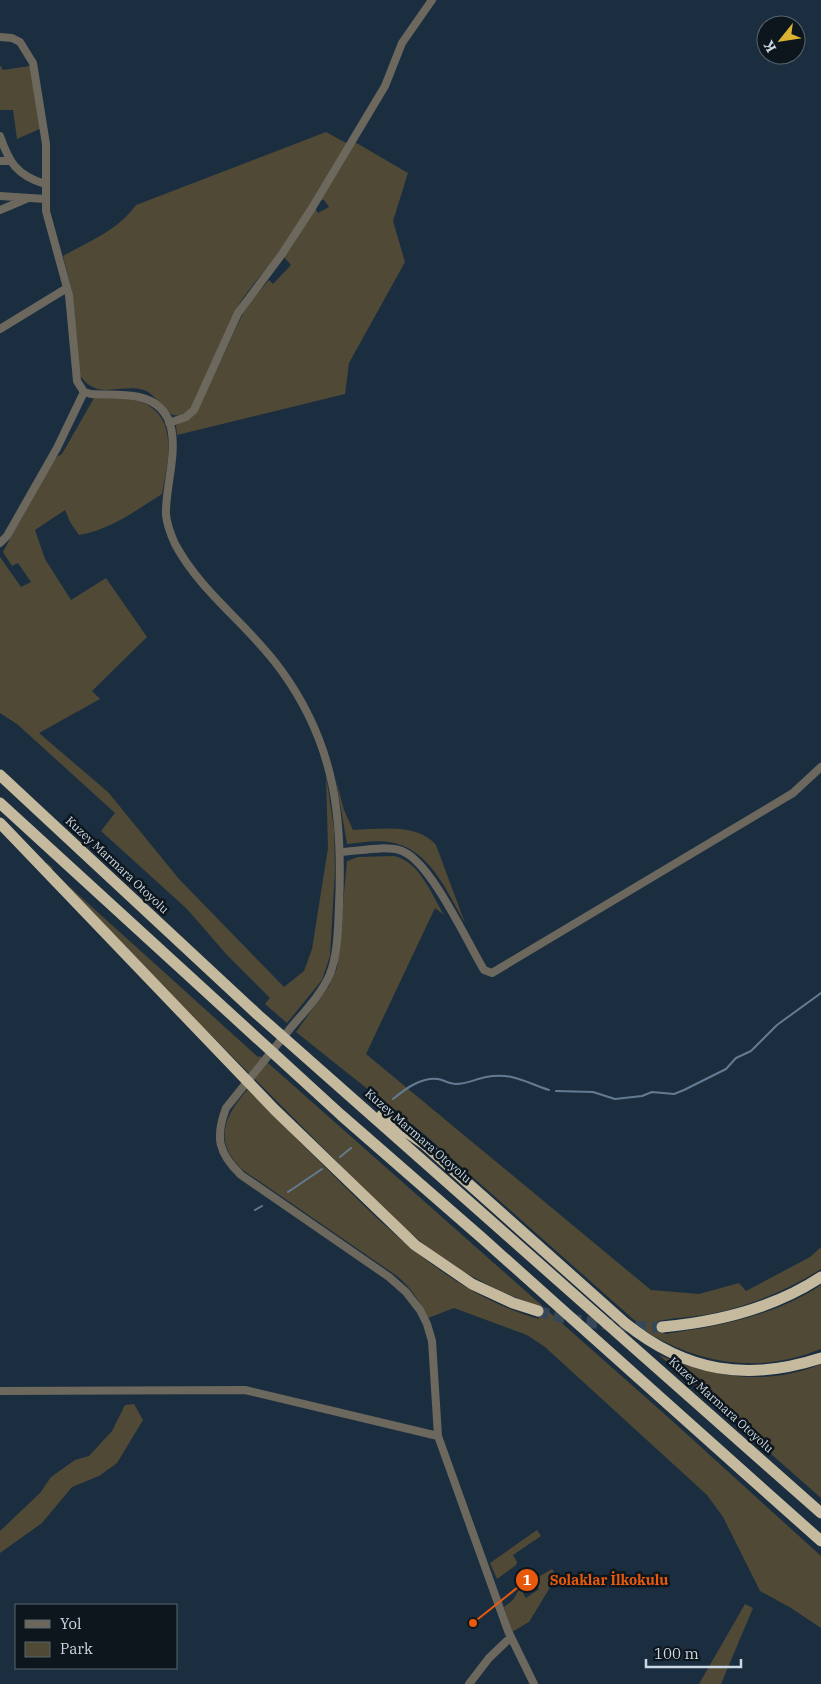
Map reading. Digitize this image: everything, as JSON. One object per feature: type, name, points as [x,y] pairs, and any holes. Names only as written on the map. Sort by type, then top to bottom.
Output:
[{"type":"highway","name":"Kuzey Marmara Otoyolu","points":[[0,775],[258,1015],[747,1445],[821,1513]]},
{"type":"highway","points":[[0,803],[340,1115],[757,1482],[821,1541]]},
{"type":"highway","points":[[0,823],[275,1110],[415,1245],[472,1284],[513,1303],[538,1311]]},
{"type":"highway","points":[[334,1080],[424,1144],[645,1339],[658,1347],[693,1362],[710,1367],[739,1371],[778,1369],[821,1358]]},
{"type":"highway","points":[[662,1327],[714,1320],[744,1312],[821,1278]]},
{"type":"street","points":[[169,423],[186,417],[194,410],[238,313],[282,254],[312,208],[385,86],[402,43],[432,0]]},
{"type":"street","points":[[0,36],[20,42],[33,63],[46,144],[45,199],[67,288],[77,381],[84,392]]},
{"type":"street","points":[[0,136],[11,161],[25,177],[44,184]]},
{"type":"street","points":[[0,161],[11,161]]},
{"type":"street","points":[[0,196],[45,199]]},
{"type":"street","points":[[0,210],[28,198]]},
{"type":"street","points":[[0,329],[67,288]]},
{"type":"street","points":[[84,392],[146,399],[158,408],[169,423],[174,442],[166,507],[171,535],[195,576],[269,655],[305,707],[327,761],[339,822],[341,852],[335,958],[322,988],[226,1108],[220,1124],[220,1139],[223,1153],[231,1165],[286,1207],[389,1277],[406,1292],[420,1310],[432,1341],[438,1436],[464,1512],[511,1637],[534,1684]]},
{"type":"street","points":[[0,548],[57,448],[84,392]]},
{"type":"street","points":[[0,543],[7,536]]},
{"type":"street","points":[[341,852],[390,849],[413,857],[428,874],[484,970],[492,973],[793,793],[821,767]]},
{"type":"street","points":[[0,1391],[244,1390],[438,1436]]},
{"type":"street","points":[[469,1684],[489,1658],[511,1637]]},
{"type":"green space","points":[[0,65],[3,70],[30,66],[42,128],[17,139],[13,110],[0,110]]},
{"type":"green space","points":[[326,132],[348,144],[280,250],[240,303],[229,325],[208,380],[193,406],[186,412],[174,415],[169,413],[150,393],[144,390],[125,388],[101,390],[86,382],[79,374],[72,291],[63,256],[112,228],[129,214],[136,205]]},
{"type":"green space","points":[[353,141],[408,173],[393,221],[405,262],[349,363],[345,394],[177,435],[176,425],[194,415],[198,409],[246,307],[269,280],[273,284],[291,265],[284,257],[315,208],[318,213],[329,207],[324,200],[319,199]]},
{"type":"green space","points":[[94,398],[138,401],[155,411],[163,420],[167,432],[168,457],[162,494],[122,519],[101,529],[79,535],[70,522],[65,510],[35,530],[45,559],[71,600],[106,578],[147,637],[92,691],[100,699],[39,733],[108,792],[179,879],[284,987],[304,971],[312,949],[328,848],[326,775],[334,829],[335,871],[330,956],[322,980],[287,1023],[265,1004],[270,998],[227,955],[187,909],[101,831],[115,813],[17,724],[0,713],[0,557],[21,587],[31,582],[18,563],[12,566],[3,552],[52,460],[62,454]]},
{"type":"green space","points":[[336,780],[344,810],[353,830],[409,830],[428,838],[436,845],[465,923],[444,885],[426,862],[415,852],[389,842],[373,841],[347,844]]},
{"type":"green space","points":[[394,856],[403,859],[418,872],[444,915],[435,908],[366,1054],[651,1290],[699,1294],[739,1283],[746,1291],[810,1257],[821,1247],[821,1269],[784,1289],[732,1309],[658,1321],[665,1334],[726,1323],[785,1305],[821,1285],[821,1349],[799,1357],[777,1361],[734,1362],[692,1353],[650,1334],[424,1134],[296,1032],[329,986],[337,968],[347,861],[358,857]]},
{"type":"green space","points":[[46,864],[53,868],[51,870]]},
{"type":"green space","points":[[57,875],[258,1057],[260,1056],[669,1418],[821,1556],[821,1628],[791,1608],[760,1591],[723,1517],[707,1495],[545,1347],[527,1335],[454,1308],[428,1318],[415,1295],[397,1276],[243,1170],[234,1160],[228,1149],[225,1130],[232,1110],[248,1089],[363,1205],[432,1264],[482,1296],[510,1309],[539,1319],[537,1306],[500,1291],[450,1265],[399,1224],[200,1024]]},
{"type":"green space","points":[[659,1355],[699,1369],[739,1376],[760,1377],[780,1375],[821,1364],[821,1498]]},
{"type":"green space","points":[[134,1404],[143,1420],[117,1463],[99,1476],[72,1487],[42,1523],[0,1553],[0,1531],[40,1493],[51,1477],[75,1460],[89,1456],[112,1431],[125,1405]]},
{"type":"green space","points":[[537,1530],[541,1536],[513,1555],[517,1562],[516,1565],[497,1579],[490,1563]]},
{"type":"green space","points":[[552,1569],[557,1576],[529,1622],[512,1632],[504,1607],[513,1600],[520,1588],[526,1598],[539,1589],[533,1580]]},
{"type":"green space","points":[[745,1604],[753,1608],[721,1684],[699,1684]]},
{"type":"waterway","points":[[556,1091],[593,1092],[615,1099],[642,1096],[652,1092],[674,1094],[726,1069],[736,1058],[751,1051],[777,1025],[821,993]]},
{"type":"waterway","points":[[393,1099],[414,1084],[432,1079],[456,1084],[486,1077],[504,1076],[519,1079],[549,1090]]},
{"type":"waterway","points":[[340,1157],[351,1148]]},
{"type":"waterway","points":[[288,1192],[322,1169]]},
{"type":"waterway","points":[[255,1210],[262,1206]]},
{"type":"tunnel","points":[[538,1311],[599,1324],[662,1327]]},
{"type":"place","name":"Solaklar İlkokulu","points":[[473,1623]]}]
